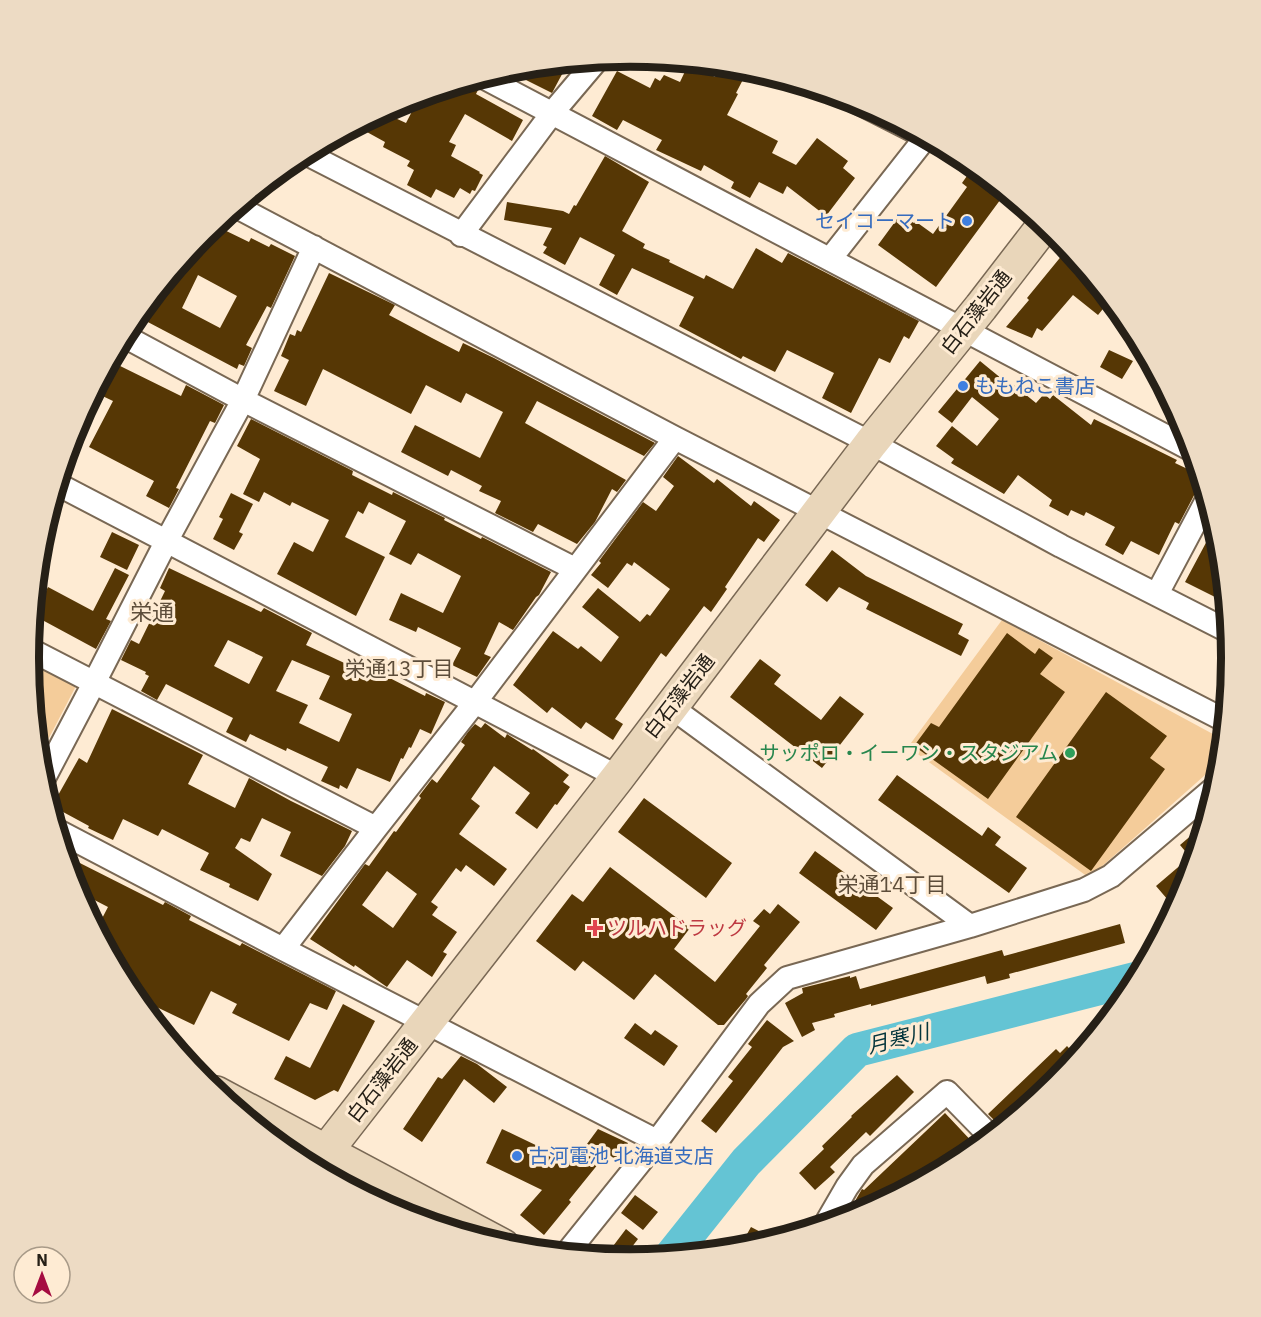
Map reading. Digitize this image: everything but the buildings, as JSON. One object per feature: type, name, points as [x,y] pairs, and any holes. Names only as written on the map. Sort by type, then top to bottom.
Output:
[{"type":"main road","name":"白石藻岩通","points":[[319,1160],[672,707],[862,456],[1039,231]]},
{"type":"main road","points":[[273,1130],[319,1160],[454,1223]]},
{"type":"street","points":[[461,235],[553,112],[590,68]]},
{"type":"street","points":[[495,83],[1182,446]]},
{"type":"street","points":[[830,259],[921,143]]},
{"type":"street","points":[[315,158],[461,235],[862,456],[1061,546],[1221,627]]},
{"type":"street","points":[[244,211],[675,438],[823,509],[1219,717]]},
{"type":"street","points":[[49,768],[167,540],[243,400],[314,247]]},
{"type":"street","points":[[132,340],[243,400],[575,569]]},
{"type":"street","points":[[284,949],[675,438]]},
{"type":"street","points":[[64,488],[618,777]]},
{"type":"street","points":[[1157,594],[1203,508]]},
{"type":"street","points":[[39,654],[376,828]]},
{"type":"street","points":[[672,707],[970,926]]},
{"type":"street","points":[[572,1247],[657,1141],[759,1004],[787,978],[970,926],[1084,890],[1111,876],[1206,794]]},
{"type":"street","points":[[66,835],[657,1141]]},
{"type":"street","points":[[831,1215],[847,1187],[864,1165],[947,1092],[986,1132]]},
{"type":"shaded area","name":"サッポロ・イーワン・スタジアム","points":[[1002,620],[1217,736],[1212,769],[1088,877],[908,747]]},
{"type":"shaded area","points":[[39,667],[76,686],[45,745]]},
{"type":"waterway","name":"月寒川","points":[[677,1248],[746,1162],[857,1050],[1126,981]]},
{"type":"place","name":"セイコーマート","points":[[967,221]]},
{"type":"place","name":"ももねこ書店","points":[[963,386]]},
{"type":"place","name":"サッポロ・イーワン・スタジアム","points":[[1070,753]]},
{"type":"place","name":"ツルハドラッグ","points":[[595,928]]},
{"type":"place","name":"古河電池 北海道支店","points":[[517,1156]]},
{"type":"district","name":"栄通","points":[[152,612]]},
{"type":"district","name":"栄通13丁目","points":[[399,669]]},
{"type":"district","name":"栄通14丁目","points":[[892,885]]}]
